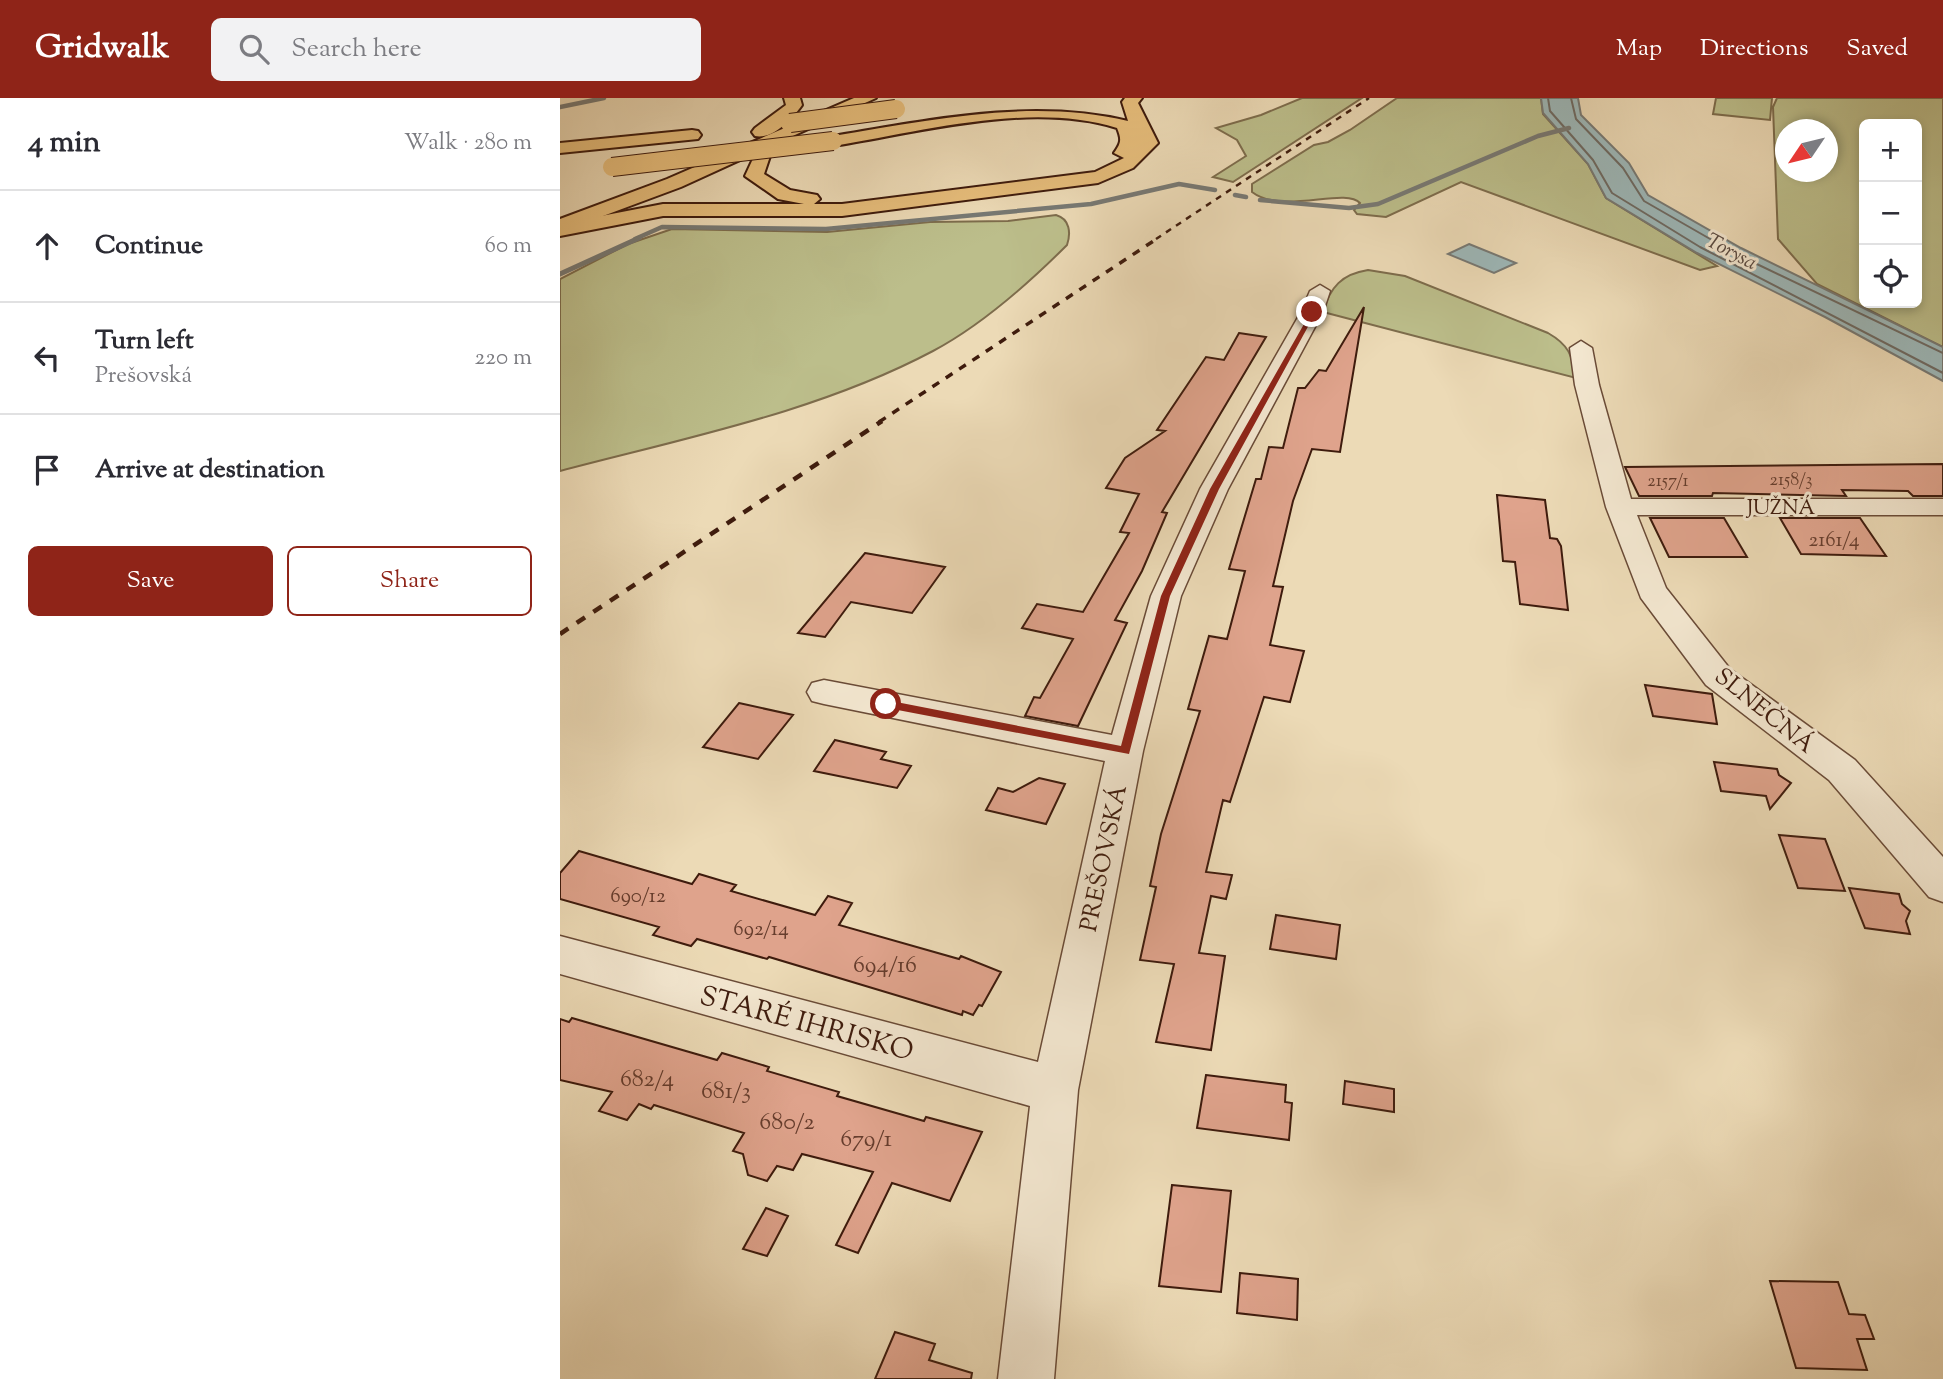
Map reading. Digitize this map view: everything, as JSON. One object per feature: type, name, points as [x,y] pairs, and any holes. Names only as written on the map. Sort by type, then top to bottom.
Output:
[{"type":"main road","points":[[761,132],[786,115],[794,105],[792,98]]},
{"type":"main road","points":[[560,215],[663,176],[841,98]]},
{"type":"main road","points":[[560,228],[674,183],[868,98]]},
{"type":"main road","points":[[606,168],[833,141],[996,116],[1087,98]]},
{"type":"main road","points":[[560,228],[663,210],[842,210],[1098,177],[1124,168],[1140,156],[1149,143],[1132,112],[1130,102],[1134,98]]},
{"type":"main road","points":[[743,129],[902,108]]},
{"type":"main road","points":[[785,136],[765,149],[756,163],[754,177],[785,195],[824,201],[874,199],[1044,179],[1100,165],[1128,150],[1130,138],[1124,125],[1105,118],[1041,112],[996,116]]},
{"type":"main road","points":[[560,148],[698,134]]},
{"type":"main road","points":[[560,208],[663,176]]},
{"type":"street","name":"PREŠOVSKÁ","points":[[1026,1379],[1055,1090],[1125,751],[1166,596],[1214,489],[1312,312],[1320,291]]},
{"type":"street","name":"SLNEČNÁ","points":[[1581,348],[1587,385],[1620,508],[1652,591],[1718,677],[1842,770],[1943,885]]},
{"type":"street","name":"JUŽNÁ","points":[[1620,508],[1943,507]]},
{"type":"street","points":[[824,692],[1125,751]]},
{"type":"street","name":"STARÉ IHRISKO","points":[[560,955],[1055,1090]]},
{"type":"green space","points":[[1302,98],[1362,98],[1233,182],[1213,177],[1246,156],[1237,140],[1216,128],[1261,115]]},
{"type":"green space","points":[[1397,98],[1541,98],[1543,114],[1588,164],[1606,198],[1717,266],[1700,270],[1461,182],[1386,217],[1357,214],[1354,210],[1360,203],[1352,199],[1279,201],[1252,192],[1252,184],[1314,145],[1328,142],[1350,130]]},
{"type":"green space","points":[[1716,98],[1772,98],[1770,120],[1713,114]]},
{"type":"green space","points":[[1777,98],[1943,98],[1943,347],[1865,308],[1922,308],[1922,119],[1859,119],[1859,305],[1817,284],[1778,239],[1776,182],[1838,182],[1838,119],[1775,119],[1775,160],[1773,107]]},
{"type":"green space","points":[[1056,215],[1067,223],[1067,245],[1004,303],[933,351],[844,391],[797,407],[703,435],[560,471],[560,279],[628,244],[672,229],[827,232],[930,222],[1008,221]]},
{"type":"green space","points":[[1368,270],[1405,276],[1548,333],[1568,351],[1576,378],[1323,312],[1329,295],[1338,283],[1344,278]]},
{"type":"water","name":"Torysa","points":[[1541,98],[1578,98],[1581,115],[1629,163],[1648,195],[1741,248],[1943,347],[1943,381],[1825,317],[1697,253],[1606,198],[1588,164],[1543,113]]},
{"type":"water","points":[[1469,244],[1516,263],[1494,273],[1448,254]]},
{"type":"building","points":[[1364,307],[1340,452],[1312,449],[1293,501],[1273,586],[1283,587],[1270,645],[1304,651],[1290,702],[1264,697],[1230,802],[1223,800],[1206,872],[1232,875],[1226,899],[1211,896],[1199,953],[1225,956],[1211,1050],[1156,1042],[1174,964],[1140,960],[1156,887],[1150,886],[1161,834],[1200,711],[1188,709],[1209,636],[1227,639],[1245,571],[1229,569],[1256,479],[1261,479],[1269,447],[1283,448],[1298,388],[1305,388],[1319,370],[1326,371]]},
{"type":"building","points":[[1239,333],[1266,337],[1162,512],[1167,513],[1142,571],[1115,620],[1127,623],[1078,726],[1025,716],[1034,697],[1040,698],[1073,639],[1022,628],[1037,604],[1083,612],[1129,533],[1120,532],[1139,494],[1106,488],[1125,458],[1165,431],[1157,430],[1206,357],[1224,360]]},
{"type":"building","points":[[1943,464],[1943,496],[1913,496],[1908,491],[1842,490],[1846,496],[1713,493],[1712,496],[1639,496],[1625,467]]},
{"type":"building","points":[[1497,495],[1545,500],[1550,538],[1557,539],[1561,546],[1568,610],[1520,604],[1515,562],[1503,561]]},
{"type":"building","points":[[1650,518],[1724,518],[1747,557],[1669,557]]},
{"type":"building","points":[[1780,518],[1860,518],[1886,556],[1801,554]]},
{"type":"building","points":[[865,553],[945,567],[912,613],[851,602],[825,637],[798,633]]},
{"type":"building","points":[[1645,685],[1712,694],[1717,724],[1653,716]]},
{"type":"building","points":[[739,703],[793,715],[758,759],[703,747]]},
{"type":"building","points":[[835,740],[886,752],[881,759],[911,766],[897,788],[814,771]]},
{"type":"building","points":[[1714,762],[1777,769],[1779,775],[1791,783],[1770,809],[1766,796],[1721,791]]},
{"type":"building","points":[[1039,778],[1065,784],[1046,824],[986,810],[998,788],[1013,792]]},
{"type":"building","points":[[1779,835],[1825,839],[1845,891],[1798,888]]},
{"type":"building","points":[[579,851],[692,884],[699,874],[736,885],[731,891],[815,915],[828,896],[852,903],[839,925],[959,959],[961,956],[1001,972],[982,1006],[979,1005],[973,1015],[963,1011],[962,1015],[769,957],[767,959],[697,939],[691,946],[653,935],[659,927],[560,899],[560,873]]},
{"type":"building","points":[[1849,888],[1899,894],[1902,904],[1910,911],[1906,921],[1910,934],[1865,928]]},
{"type":"building","points":[[1276,915],[1340,925],[1336,959],[1270,949]]},
{"type":"building","points":[[572,1018],[717,1060],[722,1053],[769,1067],[767,1071],[839,1092],[837,1096],[924,1121],[926,1117],[982,1132],[950,1201],[892,1183],[858,1253],[836,1245],[873,1172],[802,1154],[793,1170],[777,1166],[767,1181],[748,1175],[743,1154],[733,1151],[744,1133],[654,1105],[651,1109],[639,1104],[627,1120],[599,1111],[612,1092],[560,1080],[560,1019],[569,1022]]},
{"type":"building","points":[[1206,1075],[1286,1085],[1285,1102],[1292,1103],[1289,1140],[1197,1128]]},
{"type":"building","points":[[1345,1081],[1394,1089],[1394,1112],[1343,1104]]},
{"type":"building","points":[[1172,1185],[1231,1191],[1221,1292],[1159,1286]]},
{"type":"building","points":[[766,1208],[788,1216],[767,1256],[743,1249]]},
{"type":"building","points":[[1240,1273],[1298,1279],[1297,1320],[1237,1313]]},
{"type":"building","points":[[1770,1281],[1838,1282],[1849,1314],[1865,1315],[1874,1339],[1857,1339],[1867,1370],[1796,1368]]},
{"type":"building","points":[[895,1332],[935,1344],[929,1360],[972,1373],[971,1379],[875,1379]]},
{"type":"waterway","points":[[560,107],[604,98]]},
{"type":"waterway","points":[[1260,200],[1349,208],[1378,204],[1538,136],[1569,128]]},
{"type":"waterway","points":[[635,239],[662,227],[826,229],[1091,204],[1179,184],[1215,190]]},
{"type":"waterway","points":[[1235,195],[1246,197]]},
{"type":"waterway","points":[[560,274],[639,238]]},
{"type":"railway","points":[[1156,239],[1369,98]]},
{"type":"railway","points":[[879,422],[1158,238]]},
{"type":"railway","points":[[560,634],[882,421]]},
{"type":"route","points":[[886,704],[1125,751],[1166,596],[1214,489],[1312,312]]}]
